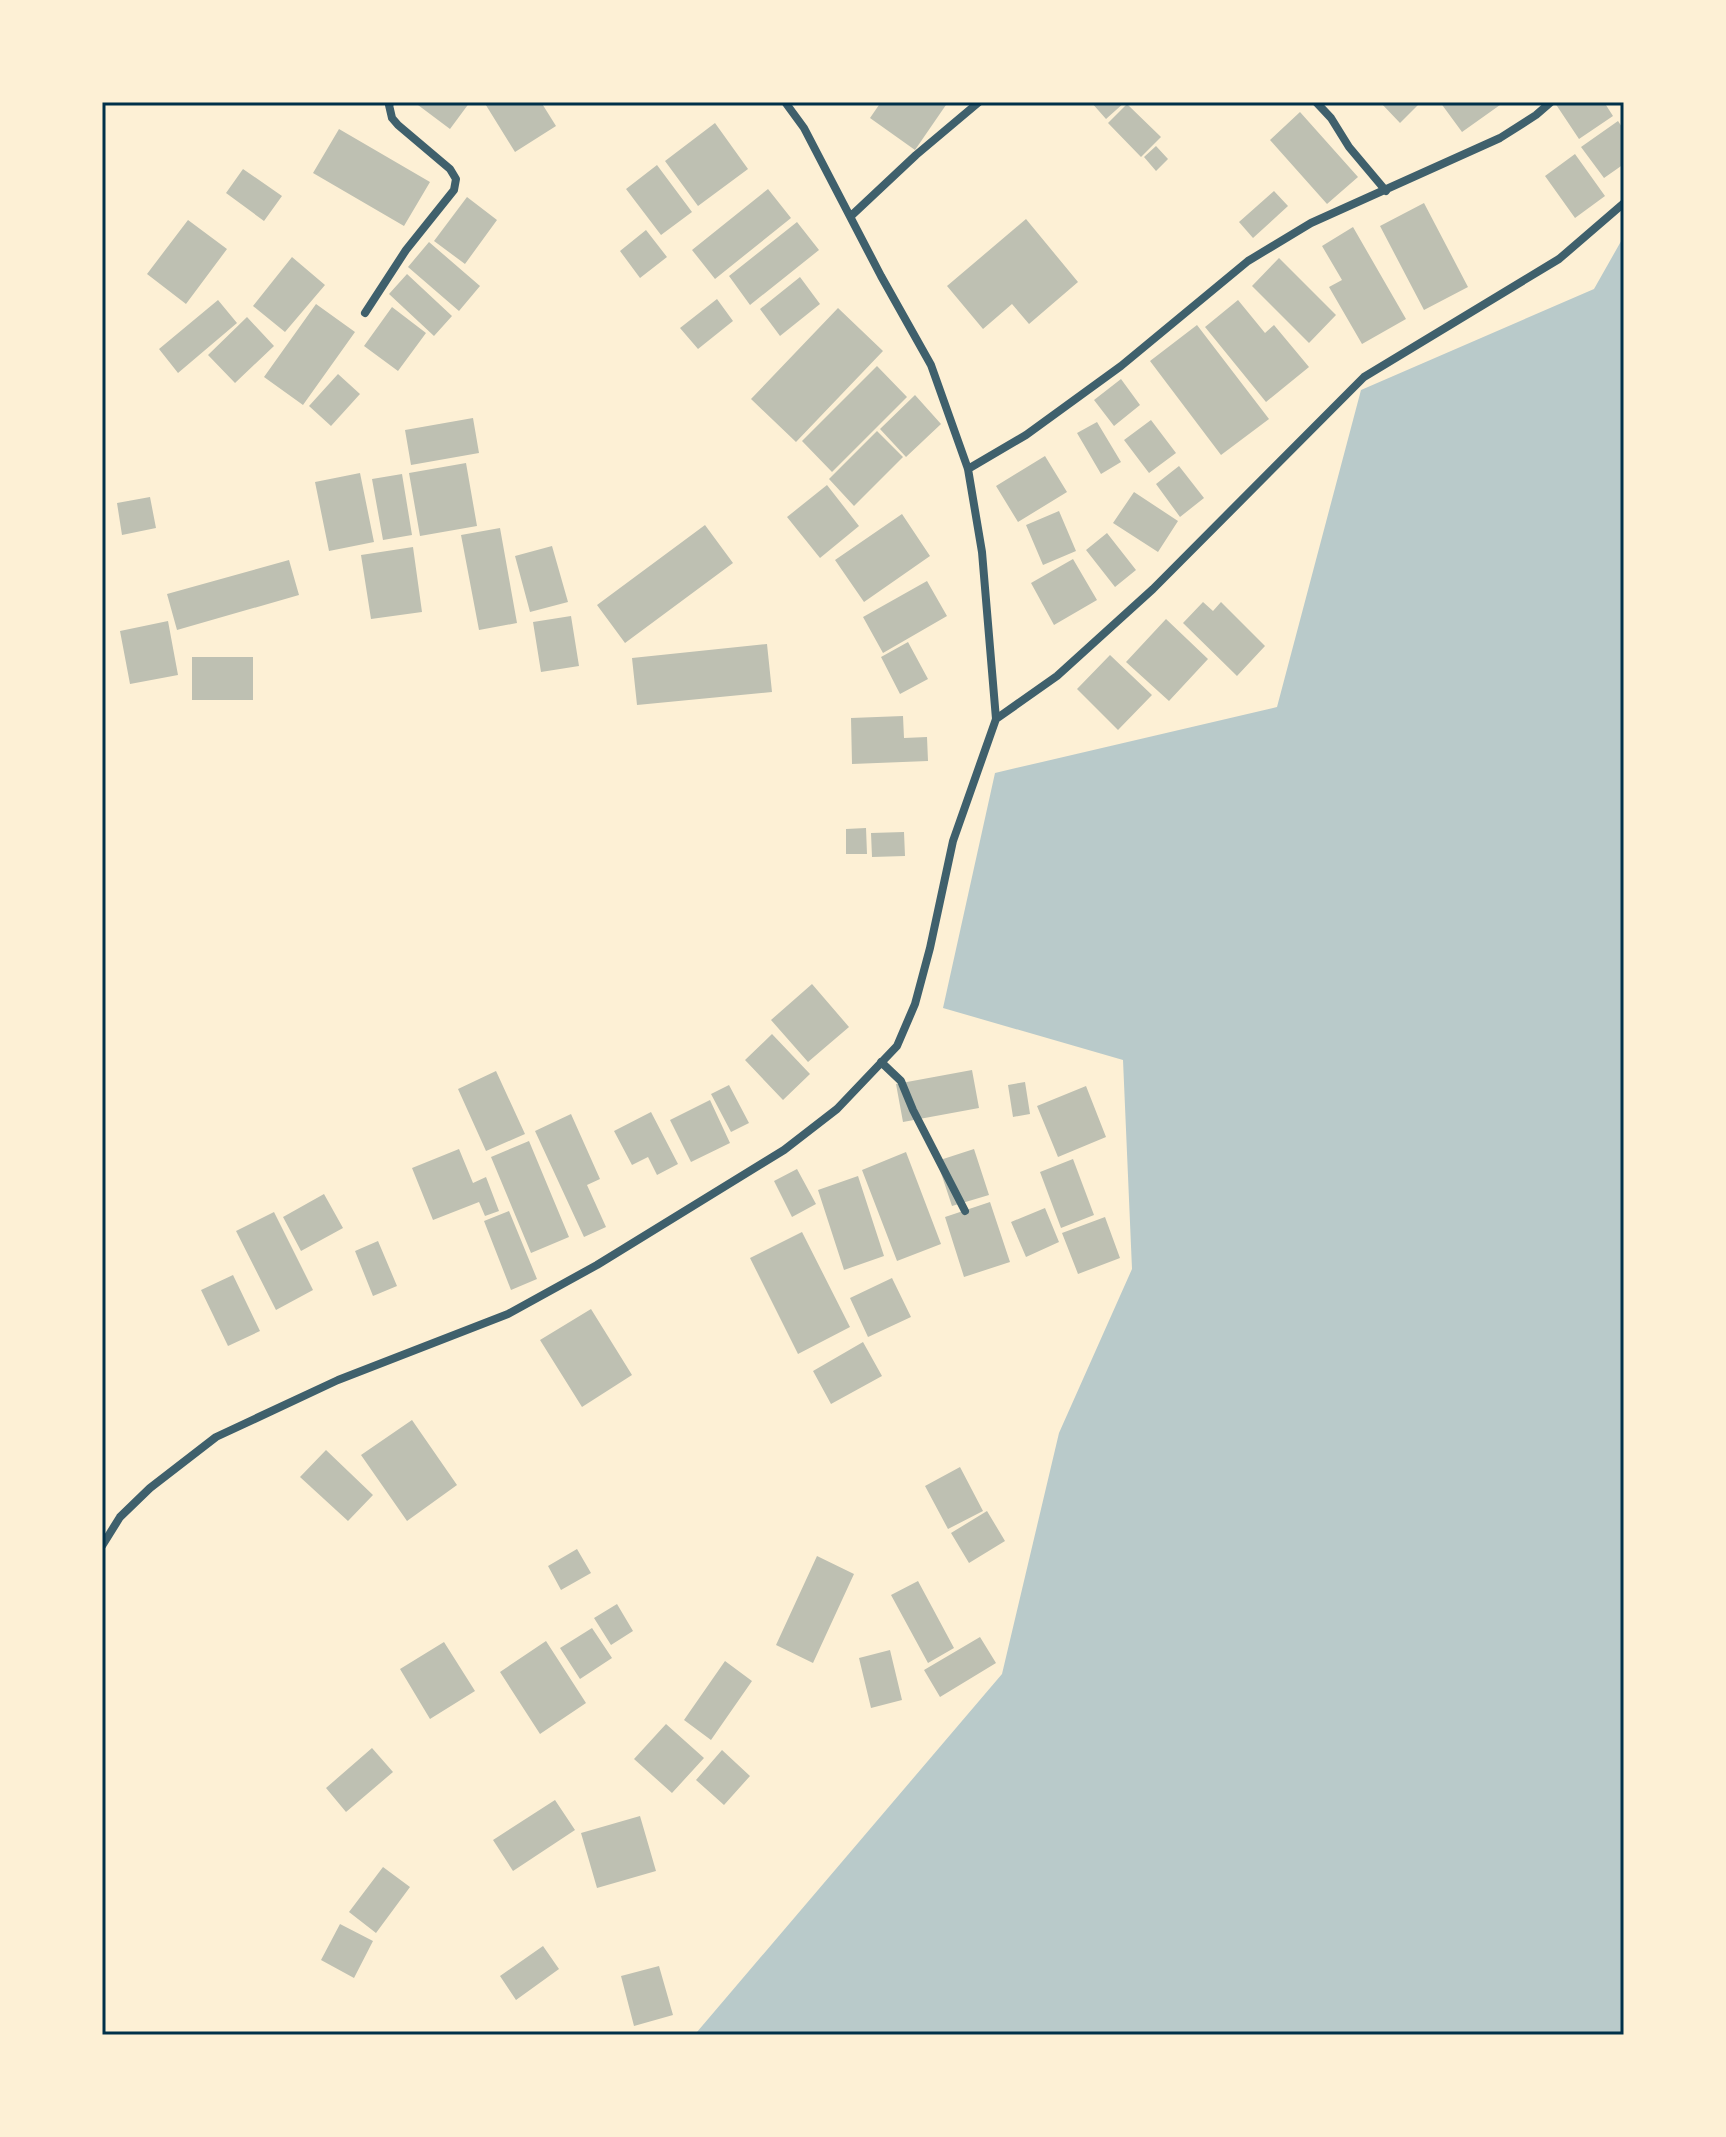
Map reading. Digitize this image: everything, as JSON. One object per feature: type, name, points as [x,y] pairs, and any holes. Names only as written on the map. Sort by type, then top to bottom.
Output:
[{"type":"street","points":[[365,313],[406,250],[454,190],[456,179],[450,169],[392,118],[391,102]]},
{"type":"street","points":[[102,1546],[120,1517],[150,1488],[216,1437],[338,1380],[508,1314],[597,1265],[784,1150],[837,1109],[897,1046],[915,1004],[953,841],[996,719],[982,552],[968,469],[931,365],[804,128],[785,102]]},
{"type":"street","points":[[851,216],[979,102]]},
{"type":"street","points":[[1316,102],[1386,191]]},
{"type":"street","points":[[968,469],[1026,435],[1121,366],[1248,261],[1311,223],[1500,138],[1551,102]]},
{"type":"street","points":[[996,719],[1057,676],[1153,589],[1364,377],[1559,259],[1624,203]]},
{"type":"street","points":[[881,1062],[901,1081],[965,1211]]},
{"type":"shaded area","points":[[1624,236],[1624,2035],[690,2035],[697,2032],[1002,1674],[1059,1433],[1132,1269],[1123,1060],[943,1008],[995,773],[1277,707],[1361,390],[1594,289]]},
{"type":"building","points":[[414,102],[470,102],[450,129]]},
{"type":"building","points":[[484,102],[541,102],[556,126],[515,152]]},
{"type":"building","points":[[881,102],[948,102],[915,150],[870,118]]},
{"type":"building","points":[[1091,102],[1125,102],[1106,119]]},
{"type":"building","points":[[1380,102],[1421,102],[1400,123]]},
{"type":"building","points":[[1440,102],[1498,102],[1500,105],[1462,132]]},
{"type":"building","points":[[1557,102],[1604,102],[1613,116],[1579,139]]},
{"type":"building","points":[[1127,104],[1161,137],[1141,157],[1108,123]]},
{"type":"building","points":[[1300,112],[1358,177],[1327,204],[1270,140]]},
{"type":"building","points":[[1618,121],[1624,130],[1624,164],[1604,178],[1581,147]]},
{"type":"building","points":[[715,123],[748,169],[698,206],[665,161]]},
{"type":"building","points":[[339,129],[430,182],[404,226],[313,173]]},
{"type":"building","points":[[1156,146],[1168,159],[1156,171],[1144,157]]},
{"type":"building","points":[[1575,154],[1605,196],[1575,218],[1545,176]]},
{"type":"building","points":[[657,165],[692,212],[661,235],[626,189]]},
{"type":"building","points":[[243,169],[282,196],[264,221],[226,193]]},
{"type":"building","points":[[768,189],[791,218],[715,279],[692,250]]},
{"type":"building","points":[[1274,191],[1288,206],[1253,238],[1239,222]]},
{"type":"building","points":[[467,197],[497,220],[465,264],[434,241]]},
{"type":"building","points":[[1424,203],[1468,287],[1424,310],[1380,226]]},
{"type":"building","points":[[1026,219],[1078,282],[1029,324],[1012,304],[983,329],[947,286]]},
{"type":"building","points":[[188,220],[227,249],[186,304],[147,274]]},
{"type":"building","points":[[797,222],[819,250],[750,305],[729,276]]},
{"type":"building","points":[[1353,227],[1406,319],[1362,344],[1329,287],[1342,280],[1322,246]]},
{"type":"building","points":[[646,230],[667,257],[640,278],[620,251]]},
{"type":"building","points":[[429,242],[480,286],[459,311],[408,267]]},
{"type":"building","points":[[292,257],[325,285],[285,332],[253,306]]},
{"type":"building","points":[[1279,258],[1336,315],[1309,343],[1252,286]]},
{"type":"building","points":[[407,274],[452,316],[434,336],[389,294]]},
{"type":"building","points":[[800,277],[820,304],[780,336],[760,309]]},
{"type":"building","points":[[717,299],[733,321],[698,349],[680,328]]},
{"type":"building","points":[[218,300],[237,323],[178,373],[159,349]]},
{"type":"building","points":[[1238,300],[1265,333],[1274,325],[1309,367],[1266,402],[1205,327]]},
{"type":"building","points":[[316,304],[355,332],[303,405],[264,377]]},
{"type":"building","points":[[392,307],[426,333],[398,371],[364,346]]},
{"type":"building","points":[[838,308],[883,351],[796,442],[751,399]]},
{"type":"building","points":[[247,317],[274,346],[235,383],[208,355]]},
{"type":"building","points":[[1197,325],[1269,419],[1221,455],[1150,361]]},
{"type":"building","points":[[877,366],[907,397],[832,472],[802,441]]},
{"type":"building","points":[[338,374],[360,394],[331,426],[309,406]]},
{"type":"building","points":[[1121,379],[1140,405],[1114,426],[1094,400]]},
{"type":"building","points":[[915,395],[941,424],[906,457],[880,429]]},
{"type":"building","points":[[473,418],[479,453],[411,465],[405,430]]},
{"type":"building","points":[[1151,420],[1176,453],[1149,473],[1124,440]]},
{"type":"building","points":[[1097,422],[1121,462],[1101,474],[1077,433]]},
{"type":"building","points":[[877,431],[903,457],[854,506],[829,479]]},
{"type":"building","points":[[1045,456],[1067,492],[1018,522],[996,486]]},
{"type":"building","points":[[466,463],[477,526],[420,536],[409,473]]},
{"type":"building","points":[[1179,466],[1204,498],[1180,517],[1156,484]]},
{"type":"building","points":[[360,473],[374,542],[329,551],[315,482]]},
{"type":"building","points":[[402,474],[412,535],[383,540],[372,479]]},
{"type":"building","points":[[827,485],[859,526],[820,558],[787,517]]},
{"type":"building","points":[[1134,492],[1178,521],[1158,552],[1113,523]]},
{"type":"building","points":[[150,497],[156,528],[122,535],[117,503]]},
{"type":"building","points":[[1059,511],[1076,551],[1043,565],[1026,525]]},
{"type":"building","points":[[902,514],[930,556],[864,602],[835,560]]},
{"type":"building","points":[[705,525],[733,563],[625,643],[597,605]]},
{"type":"building","points":[[500,528],[517,623],[479,630],[461,535]]},
{"type":"building","points":[[1107,533],[1136,570],[1115,587],[1086,550]]},
{"type":"building","points":[[552,546],[568,602],[530,612],[515,556]]},
{"type":"building","points":[[413,547],[422,612],[371,619],[361,555]]},
{"type":"building","points":[[1073,559],[1097,600],[1054,625],[1031,583]]},
{"type":"building","points":[[289,560],[299,595],[177,630],[167,594]]},
{"type":"building","points":[[927,581],[947,616],[883,653],[863,617]]},
{"type":"building","points":[[1203,602],[1213,611],[1221,602],[1265,646],[1237,676],[1183,623]]},
{"type":"building","points":[[571,616],[579,666],[541,672],[533,622]]},
{"type":"building","points":[[1166,619],[1208,659],[1169,701],[1126,662]]},
{"type":"building","points":[[168,621],[178,675],[130,684],[120,631]]},
{"type":"building","points":[[908,642],[928,679],[900,694],[881,657]]},
{"type":"building","points":[[767,644],[772,692],[637,705],[632,658]]},
{"type":"building","points":[[1110,655],[1152,695],[1118,730],[1077,689]]},
{"type":"building","points":[[192,657],[253,657],[253,700],[192,700]]},
{"type":"building","points":[[903,716],[904,738],[927,737],[928,761],[852,764],[851,718]]},
{"type":"building","points":[[866,828],[867,854],[846,854],[846,829]]},
{"type":"building","points":[[904,832],[905,856],[872,857],[871,833]]},
{"type":"building","points":[[812,984],[849,1027],[808,1062],[771,1020]]},
{"type":"building","points":[[772,1034],[810,1074],[783,1100],[745,1060]]},
{"type":"building","points":[[972,1070],[979,1108],[903,1122],[896,1084]]},
{"type":"building","points":[[496,1071],[525,1134],[486,1151],[458,1089]]},
{"type":"building","points":[[1025,1082],[1030,1114],[1013,1117],[1008,1085]]},
{"type":"building","points":[[729,1085],[749,1123],[731,1132],[711,1094]]},
{"type":"building","points":[[1086,1086],[1106,1137],[1058,1157],[1037,1106]]},
{"type":"building","points":[[710,1100],[730,1143],[691,1162],[670,1120]]},
{"type":"building","points":[[651,1112],[678,1164],[657,1175],[648,1157],[632,1165],[614,1131]]},
{"type":"building","points":[[571,1114],[600,1179],[587,1185],[606,1227],[584,1237],[535,1131]]},
{"type":"building","points":[[529,1141],[569,1237],[531,1253],[491,1157]]},
{"type":"building","points":[[459,1149],[473,1183],[486,1177],[499,1211],[485,1216],[479,1202],[433,1220],[412,1168]]},
{"type":"building","points":[[974,1149],[989,1195],[952,1206],[937,1161]]},
{"type":"building","points":[[906,1152],[941,1244],[897,1261],[862,1170]]},
{"type":"building","points":[[1073,1159],[1094,1215],[1061,1228],[1040,1172]]},
{"type":"building","points":[[797,1169],[816,1204],[792,1217],[774,1181]]},
{"type":"building","points":[[858,1176],[884,1256],[844,1270],[818,1190]]},
{"type":"building","points":[[324,1194],[343,1228],[301,1251],[283,1217]]},
{"type":"building","points":[[990,1202],[1010,1262],[964,1277],[945,1217]]},
{"type":"building","points":[[1045,1208],[1059,1242],[1026,1257],[1011,1222]]},
{"type":"building","points":[[509,1211],[537,1279],[511,1290],[484,1221]]},
{"type":"building","points":[[274,1212],[313,1290],[276,1310],[236,1231]]},
{"type":"building","points":[[1105,1217],[1120,1258],[1078,1274],[1062,1233]]},
{"type":"building","points":[[802,1232],[850,1327],[798,1354],[750,1258]]},
{"type":"building","points":[[378,1241],[397,1286],[373,1296],[355,1251]]},
{"type":"building","points":[[233,1275],[260,1331],[228,1346],[201,1290]]},
{"type":"building","points":[[892,1278],[911,1317],[868,1337],[850,1298]]},
{"type":"building","points":[[591,1309],[632,1375],[582,1407],[540,1340]]},
{"type":"building","points":[[863,1342],[882,1376],[831,1404],[813,1371]]},
{"type":"building","points":[[412,1420],[457,1485],[407,1521],[361,1455]]},
{"type":"building","points":[[326,1450],[373,1495],[348,1521],[300,1477]]},
{"type":"building","points":[[960,1467],[983,1511],[948,1529],[925,1486]]},
{"type":"building","points":[[987,1511],[1005,1541],[969,1563],[951,1533]]},
{"type":"building","points":[[577,1549],[591,1573],[561,1590],[548,1566]]},
{"type":"building","points":[[817,1556],[854,1574],[813,1663],[776,1645]]},
{"type":"building","points":[[918,1581],[954,1648],[928,1663],[891,1595]]},
{"type":"building","points":[[617,1604],[633,1631],[611,1645],[594,1618]]},
{"type":"building","points":[[592,1628],[612,1658],[580,1679],[560,1648]]},
{"type":"building","points":[[980,1637],[996,1663],[940,1697],[924,1670]]},
{"type":"building","points":[[546,1641],[586,1703],[540,1734],[500,1672]]},
{"type":"building","points":[[444,1642],[475,1691],[430,1719],[400,1669]]},
{"type":"building","points":[[890,1650],[902,1700],[871,1708],[859,1658]]},
{"type":"building","points":[[725,1661],[752,1681],[711,1740],[684,1720]]},
{"type":"building","points":[[666,1724],[704,1758],[672,1793],[634,1759]]},
{"type":"building","points":[[372,1748],[393,1772],[346,1812],[326,1788]]},
{"type":"building","points":[[722,1750],[750,1776],[724,1805],[696,1780]]},
{"type":"building","points":[[555,1800],[575,1830],[513,1871],[493,1840]]},
{"type":"building","points":[[640,1816],[656,1871],[597,1888],[581,1833]]},
{"type":"building","points":[[383,1867],[410,1887],[376,1933],[349,1912]]},
{"type":"building","points":[[340,1924],[373,1941],[354,1978],[321,1960]]},
{"type":"building","points":[[543,1946],[559,1969],[516,2000],[500,1976]]},
{"type":"building","points":[[659,1966],[673,2015],[634,2026],[621,1976]]}]
